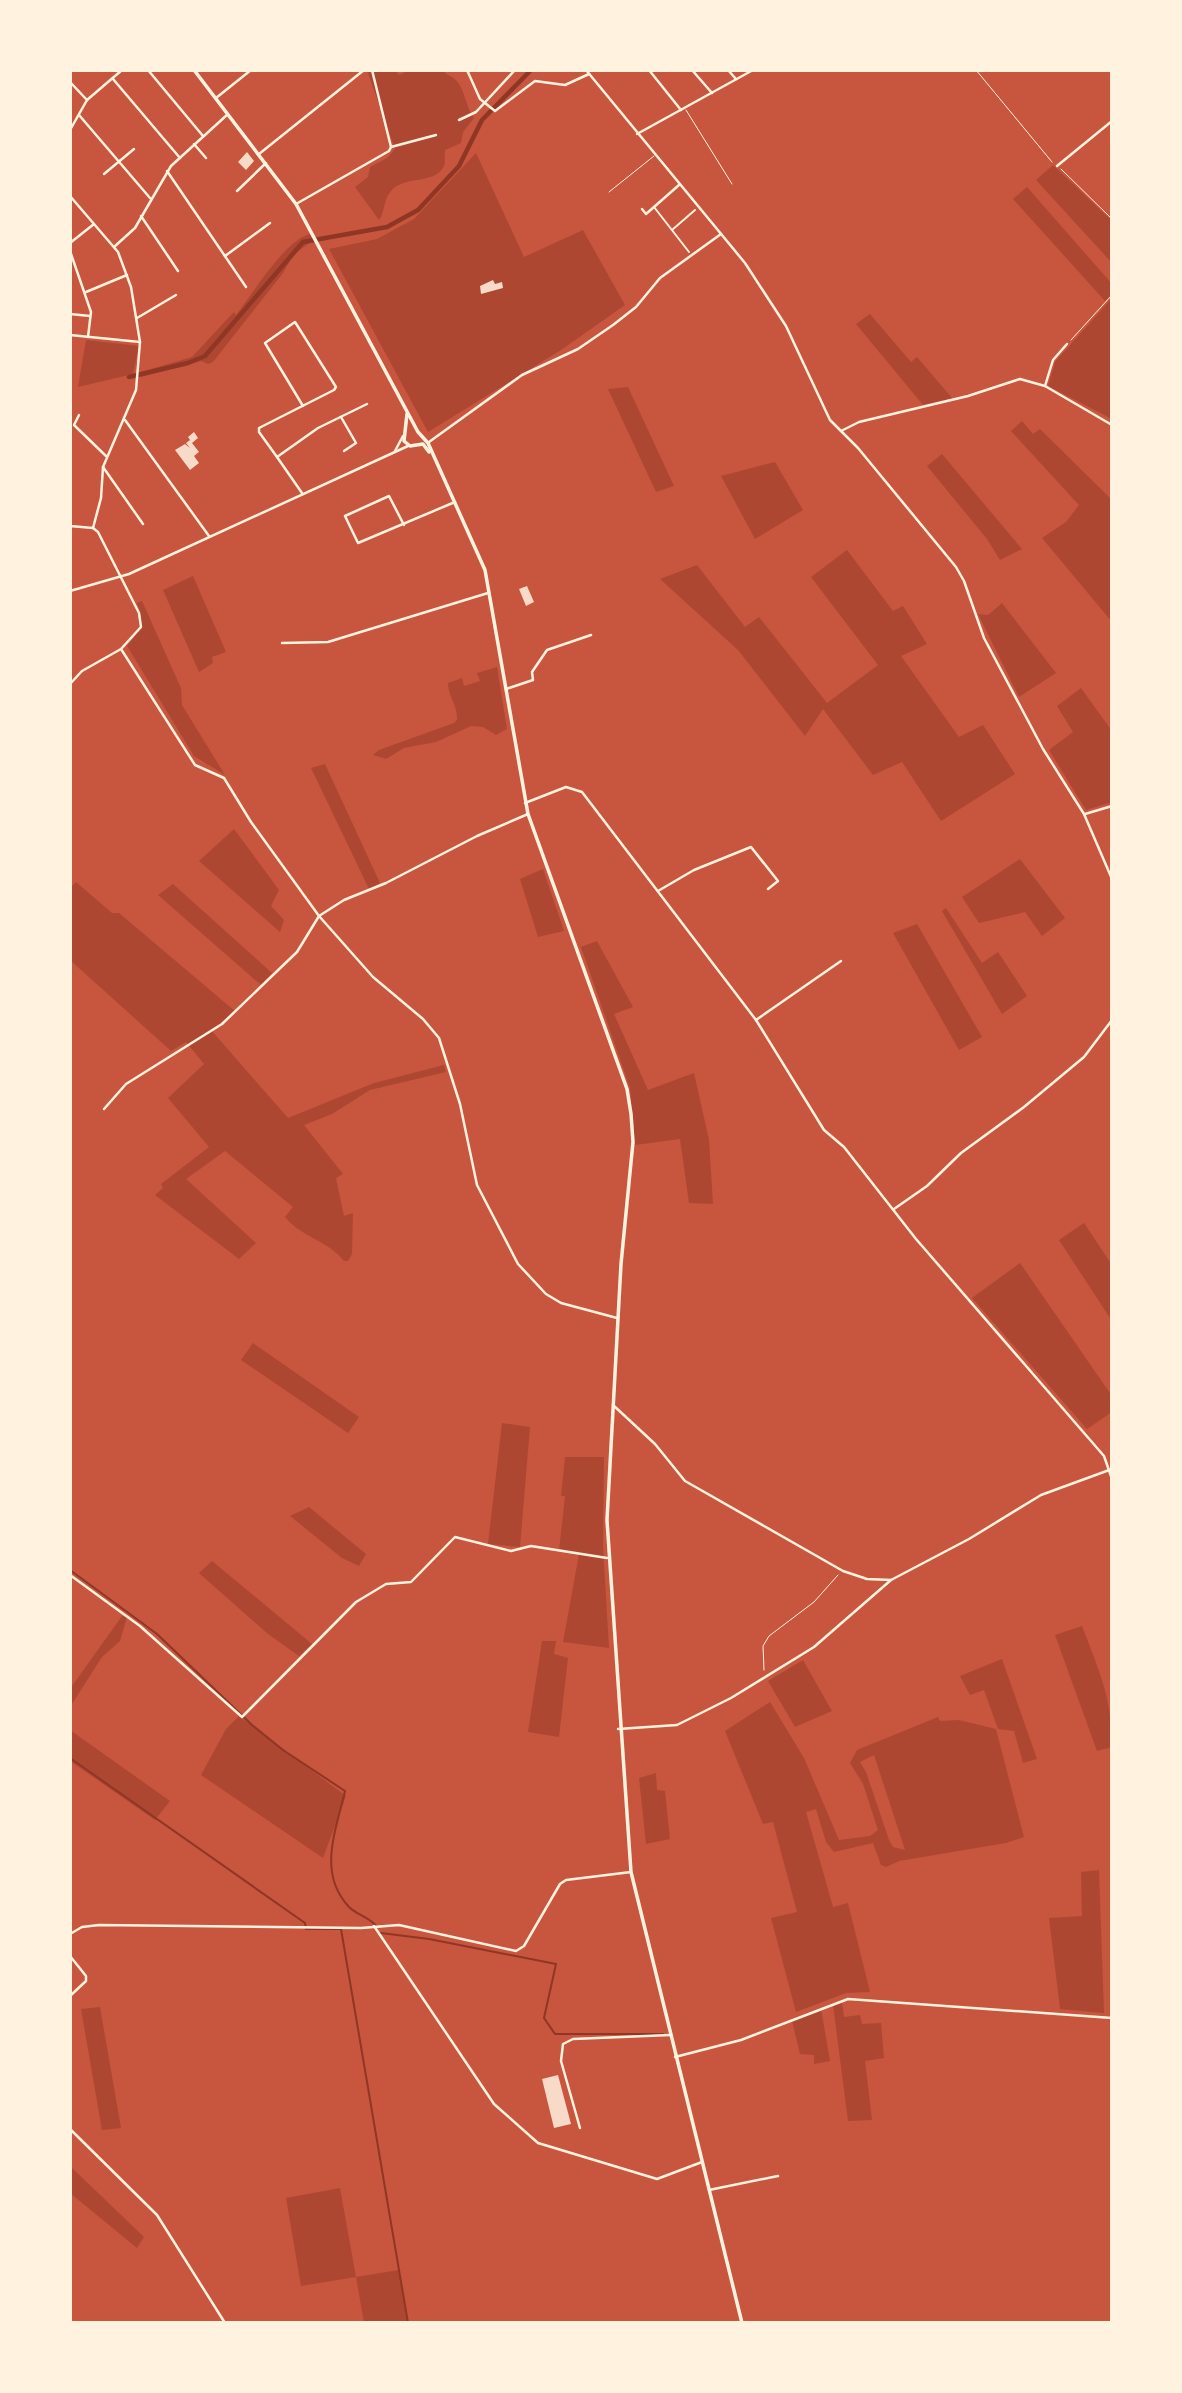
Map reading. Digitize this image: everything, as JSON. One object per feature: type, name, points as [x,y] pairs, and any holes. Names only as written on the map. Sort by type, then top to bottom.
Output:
[{"type":"main road","points":[[194,70],[296,204],[418,433],[420,439],[413,445]]},
{"type":"main road","points":[[406,409],[404,442],[424,445],[434,460]]},
{"type":"main road","points":[[404,434],[411,429],[427,442],[480,555],[489,592],[528,814],[627,1089],[633,1142],[617,1318],[607,1558],[631,1872],[742,2323]]},
{"type":"street","points":[[70,130],[87,100],[122,70]]},
{"type":"street","points":[[148,70],[203,136]]},
{"type":"street","points":[[216,98],[251,70]]},
{"type":"street","points":[[260,154],[364,70]]},
{"type":"street","points":[[372,70],[391,147]]},
{"type":"street","points":[[467,70],[484,104],[492,111],[535,81],[565,85],[589,74]]},
{"type":"street","points":[[459,120],[484,104],[515,70]]},
{"type":"street","points":[[586,70],[745,264],[786,326],[830,420],[858,448],[964,581],[984,638],[1043,749],[1084,814],[1112,879]]},
{"type":"street","points":[[649,70],[683,109]]},
{"type":"street","points":[[692,70],[712,93]]},
{"type":"street","points":[[729,70],[736,79]]},
{"type":"street","points":[[637,134],[754,70]]},
{"type":"street","points":[[113,79],[180,158]]},
{"type":"street","points":[[70,82],[87,100]]},
{"type":"street","points":[[114,247],[131,233],[167,171],[229,114]]},
{"type":"street","points":[[79,115],[151,199]]},
{"type":"street","points":[[1057,166],[1112,121]]},
{"type":"street","points":[[296,204],[354,169],[384,157],[391,147],[436,135]]},
{"type":"street","points":[[194,144],[206,158]]},
{"type":"street","points":[[104,174],[134,149]]},
{"type":"street","points":[[237,191],[266,163]]},
{"type":"street","points":[[167,171],[246,287]]},
{"type":"street","points":[[642,209],[646,214],[679,186]]},
{"type":"street","points":[[70,196],[114,247],[127,275],[141,342],[136,370],[137,381],[125,421],[103,467],[101,498],[93,528]]},
{"type":"street","points":[[654,207],[689,252]]},
{"type":"street","points":[[671,231],[695,210]]},
{"type":"street","points":[[141,216],[178,271]]},
{"type":"street","points":[[225,256],[270,223]]},
{"type":"street","points":[[70,243],[94,225]]},
{"type":"street","points":[[427,442],[522,375],[578,349],[604,331],[636,307],[675,266],[720,233]]},
{"type":"street","points":[[70,251],[86,292],[90,316],[88,337]]},
{"type":"street","points":[[86,292],[127,275]]},
{"type":"street","points":[[137,318],[176,295]]},
{"type":"street","points":[[70,314],[90,316]]},
{"type":"street","points":[[302,493],[259,432],[260,427],[303,406],[334,390],[336,385],[295,322],[265,343],[303,406]]},
{"type":"street","points":[[70,335],[141,342]]},
{"type":"street","points":[[1045,386],[1054,360],[1067,344]]},
{"type":"street","points":[[840,431],[859,422],[968,396],[1016,379],[1045,386],[1112,425]]},
{"type":"street","points":[[278,457],[318,428],[367,404]]},
{"type":"street","points":[[79,415],[74,425],[107,457]]},
{"type":"street","points":[[341,417],[355,443],[344,451]]},
{"type":"street","points":[[125,421],[209,536]]},
{"type":"street","points":[[392,453],[404,434]]},
{"type":"street","points":[[70,591],[120,577],[413,445]]},
{"type":"street","points":[[103,467],[143,524]]},
{"type":"street","points":[[404,525],[389,496],[345,516],[358,543],[404,525],[455,502]]},
{"type":"street","points":[[70,526],[93,528],[99,533],[139,613],[141,627],[121,649],[82,671],[70,684]]},
{"type":"street","points":[[282,643],[328,642],[489,592]]},
{"type":"street","points":[[506,690],[533,680],[532,672],[547,650],[591,635]]},
{"type":"street","points":[[121,649],[195,765],[224,778],[251,822],[319,916],[373,977],[423,1019],[439,1038],[460,1104],[477,1185],[518,1264],[546,1294],[561,1303],[617,1318]]},
{"type":"street","points":[[525,803],[566,787],[577,788],[617,834],[756,1020],[824,1130],[844,1147],[893,1210],[1104,1456],[1112,1469],[1112,1479]]},
{"type":"street","points":[[1084,814],[1112,806]]},
{"type":"street","points":[[104,1109],[126,1083],[222,1024],[297,952],[319,916],[344,900],[528,814]]},
{"type":"street","points":[[657,891],[694,870],[751,846],[778,881],[768,889]]},
{"type":"street","points":[[756,1020],[841,961]]},
{"type":"street","points":[[893,1210],[928,1186],[961,1153],[1024,1107],[1084,1056],[1112,1020]]},
{"type":"street","points":[[612,1404],[655,1444],[685,1481],[842,1570],[867,1579],[891,1580]]},
{"type":"street","points":[[618,1729],[677,1725],[764,1679],[814,1647],[891,1580],[968,1539],[1041,1495],[1112,1469]]},
{"type":"street","points":[[70,1575],[140,1626],[242,1717],[356,1602],[386,1584],[411,1582],[455,1537],[511,1551],[531,1546],[607,1558]]},
{"type":"street","points":[[70,1934],[82,1927],[99,1925],[400,1925],[516,1951],[524,1945],[560,1884],[566,1880],[631,1872]]},
{"type":"street","points":[[374,1926],[494,2104],[538,2143],[657,2179],[702,2162]]},
{"type":"street","points":[[70,1956],[86,1976],[86,1981],[70,1996]]},
{"type":"street","points":[[675,2057],[741,2039],[848,1999],[1112,2018]]},
{"type":"street","points":[[580,2129],[561,2061],[563,2044],[573,2039],[670,2035]]},
{"type":"street","points":[[70,2129],[157,2215],[225,2323]]},
{"type":"street","points":[[709,2190],[778,2176]]},
{"type":"lane","points":[[683,109],[732,184]]},
{"type":"lane","points":[[609,192],[654,156]]},
{"type":"path","points":[[976,70],[1057,166],[1112,219]]},
{"type":"path","points":[[1067,344],[1112,295]]},
{"type":"path","points":[[764,1679],[762,1656],[769,1636],[814,1602],[842,1570]]},
{"type":"shaded area","points":[[372,70],[395,70],[399,75],[410,70],[444,70],[461,87],[474,118],[463,132],[461,143],[445,150],[445,164],[440,172],[397,186],[388,195],[379,220],[355,187],[368,177],[370,167],[387,158],[395,149],[368,73]]},
{"type":"shaded area","points":[[476,153],[524,257],[583,230],[625,305],[561,350],[428,432],[329,249],[377,239],[414,219]]},
{"type":"shaded area","points":[[1053,165],[1112,221],[1112,263],[1036,180]]},
{"type":"shaded area","points":[[1027,187],[1112,284],[1112,294],[1105,301],[1013,199]]},
{"type":"shaded area","points":[[310,234],[314,240],[294,254],[283,273],[213,362],[208,364],[201,361],[141,377],[141,372],[192,357],[234,312],[236,315],[280,256],[300,238]]},
{"type":"shaded area","points":[[1112,298],[1112,419],[1048,386],[1055,362]]},
{"type":"shaded area","points":[[870,314],[911,362],[917,357],[952,398],[923,405],[856,324]]},
{"type":"shaded area","points":[[86,340],[139,346],[133,374],[78,387]]},
{"type":"shaded area","points":[[628,387],[674,486],[656,492],[608,389]]},
{"type":"shaded area","points":[[1022,421],[1033,434],[1040,429],[1112,500],[1112,622],[1042,538],[1066,522],[1079,505],[1011,431]]},
{"type":"shaded area","points":[[942,454],[1022,549],[1000,560],[987,539],[927,466]]},
{"type":"shaded area","points":[[775,462],[803,510],[755,539],[721,476]]},
{"type":"shaded area","points":[[847,550],[893,611],[903,606],[927,644],[901,656],[959,737],[983,725],[1015,774],[941,821],[902,762],[873,775],[823,709],[805,736],[738,650],[660,579],[697,565],[745,627],[759,617],[827,703],[878,665],[811,577]]},
{"type":"shaded area","points":[[193,576],[226,652],[212,657],[213,663],[199,672],[163,590]]},
{"type":"shaded area","points":[[142,601],[181,688],[182,705],[225,775],[194,756],[127,646],[140,626],[141,616],[137,603]]},
{"type":"shaded area","points":[[1002,603],[1056,673],[1019,697],[978,614],[988,615]]},
{"type":"shaded area","points":[[497,667],[507,729],[496,735],[483,727],[471,726],[436,742],[404,748],[386,759],[373,755],[379,750],[454,723],[457,715],[448,683],[462,678],[464,686],[480,681],[477,673]]},
{"type":"shaded area","points":[[1081,688],[1112,731],[1112,802],[1086,810],[1049,750],[1073,732],[1057,706]]},
{"type":"shaded area","points":[[325,764],[380,883],[369,889],[311,768]]},
{"type":"shaded area","points":[[234,829],[279,890],[271,906],[284,920],[280,932],[199,861]]},
{"type":"shaded area","points":[[1020,859],[1065,918],[1042,936],[1025,912],[979,923],[962,897]]},
{"type":"shaded area","points":[[543,869],[564,931],[538,937],[520,879]]},
{"type":"shaded area","points":[[76,882],[112,913],[119,913],[236,1012],[211,1030],[288,1118],[374,1083],[444,1065],[446,1072],[370,1090],[332,1114],[304,1125],[343,1174],[336,1178],[344,1216],[353,1213],[352,1254],[348,1261],[344,1261],[331,1248],[292,1224],[285,1217],[293,1207],[225,1151],[186,1179],[256,1243],[239,1259],[155,1195],[163,1188],[161,1184],[209,1147],[168,1098],[204,1064],[186,1042],[171,1051],[70,960],[70,888]]},
{"type":"shaded area","points":[[173,884],[272,973],[261,985],[158,895]]},
{"type":"shaded area","points":[[946,908],[982,963],[998,952],[1027,996],[1002,1014],[942,911]]},
{"type":"shaded area","points":[[917,924],[982,1037],[959,1050],[893,933]]},
{"type":"shaded area","points":[[597,941],[633,1007],[614,1014],[648,1090],[694,1073],[709,1140],[713,1204],[689,1203],[680,1139],[635,1145],[630,1088],[581,947]]},
{"type":"shaded area","points":[[1084,1223],[1112,1265],[1112,1321],[1059,1240]]},
{"type":"shaded area","points":[[1020,1263],[1112,1396],[1112,1412],[1087,1429],[972,1298]]},
{"type":"shaded area","points":[[253,1343],[359,1417],[348,1433],[241,1360]]},
{"type":"shaded area","points":[[502,1423],[530,1427],[520,1547],[488,1544]]},
{"type":"shaded area","points":[[565,1457],[604,1457],[603,1547],[609,1648],[563,1642],[579,1554],[559,1551],[565,1496],[561,1496]]},
{"type":"shaded area","points":[[309,1507],[366,1554],[359,1566],[342,1558],[290,1516]]},
{"type":"shaded area","points":[[212,1561],[312,1644],[299,1656],[268,1634],[199,1573]]},
{"type":"shaded area","points":[[122,1616],[127,1617],[120,1641],[102,1657],[70,1707],[72,1686]]},
{"type":"shaded area","points":[[1082,1626],[1110,1713],[1112,1747],[1097,1751],[1055,1635]]},
{"type":"shaded area","points":[[542,1641],[556,1641],[554,1654],[568,1658],[559,1737],[528,1732]]},
{"type":"shaded area","points":[[1002,1659],[1037,1759],[1023,1763],[1014,1731],[998,1729],[984,1690],[970,1695],[960,1676]]},
{"type":"shaded area","points":[[803,1660],[832,1711],[795,1727],[768,1681]]},
{"type":"shaded area","points":[[770,1702],[804,1758],[839,1840],[870,1836],[878,1830],[863,1784],[850,1763],[857,1750],[938,1717],[940,1721],[959,1720],[996,1729],[1024,1837],[1006,1843],[899,1861],[886,1867],[881,1865],[873,1843],[834,1852],[826,1842],[816,1809],[806,1812],[833,1907],[848,1903],[870,1992],[846,1993],[796,2012],[771,1918],[797,1912],[773,1822],[763,1824],[725,1731]],"holes":[[[874,1755],[905,1850],[893,1847],[889,1840],[866,1772],[860,1762]]]},
{"type":"shaded area","points":[[239,1716],[346,1796],[323,1858],[201,1775],[226,1729]]},
{"type":"shaded area","points":[[70,1730],[170,1801],[155,1820],[70,1761]]},
{"type":"shaded area","points":[[656,1773],[657,1790],[665,1791],[670,1839],[646,1844],[639,1778]]},
{"type":"shaded area","points":[[1099,1870],[1104,2013],[1060,2009],[1049,1918],[1082,1916],[1081,1872]]},
{"type":"shaded area","points":[[842,2002],[844,2017],[860,2015],[862,2024],[881,2023],[884,2058],[865,2061],[872,2120],[848,2121],[833,2005]]},
{"type":"shaded area","points":[[100,2007],[121,2128],[102,2130],[81,2009]]},
{"type":"shaded area","points":[[821,2009],[830,2061],[814,2064],[814,2055],[800,2054],[792,2021]]},
{"type":"shaded area","points":[[70,2166],[144,2237],[137,2248],[70,2193]]},
{"type":"shaded area","points":[[340,2188],[356,2277],[301,2286],[286,2198]]},
{"type":"shaded area","points":[[399,2270],[407,2323],[364,2323],[356,2277]]},
{"type":"building","points":[[247,152],[254,161],[246,170],[238,162]]},
{"type":"building","points":[[493,280],[495,284],[502,282],[503,288],[481,294],[480,286]]},
{"type":"building","points":[[194,432],[198,438],[192,443],[199,452],[194,456],[199,463],[190,470],[175,450],[185,444],[190,448],[186,443]]},
{"type":"building","points":[[527,586],[534,602],[526,606],[519,589]]},
{"type":"building","points":[[558,2075],[571,2124],[554,2128],[542,2079]]},
{"type":"waterway","points":[[129,377],[188,363],[205,356],[303,242],[387,227],[418,210],[459,166],[482,120],[531,70]]},
{"type":"waterway","points":[[70,1570],[157,1634],[252,1725],[283,1750],[345,1791],[332,1851],[334,1880],[339,1894],[349,1907],[376,1926]]},
{"type":"waterway","points":[[70,1758],[305,1923],[306,1929],[341,1929],[408,2323]]},
{"type":"waterway","points":[[381,1933],[429,1939],[556,1964],[544,2018],[555,2034],[663,2034]]}]
